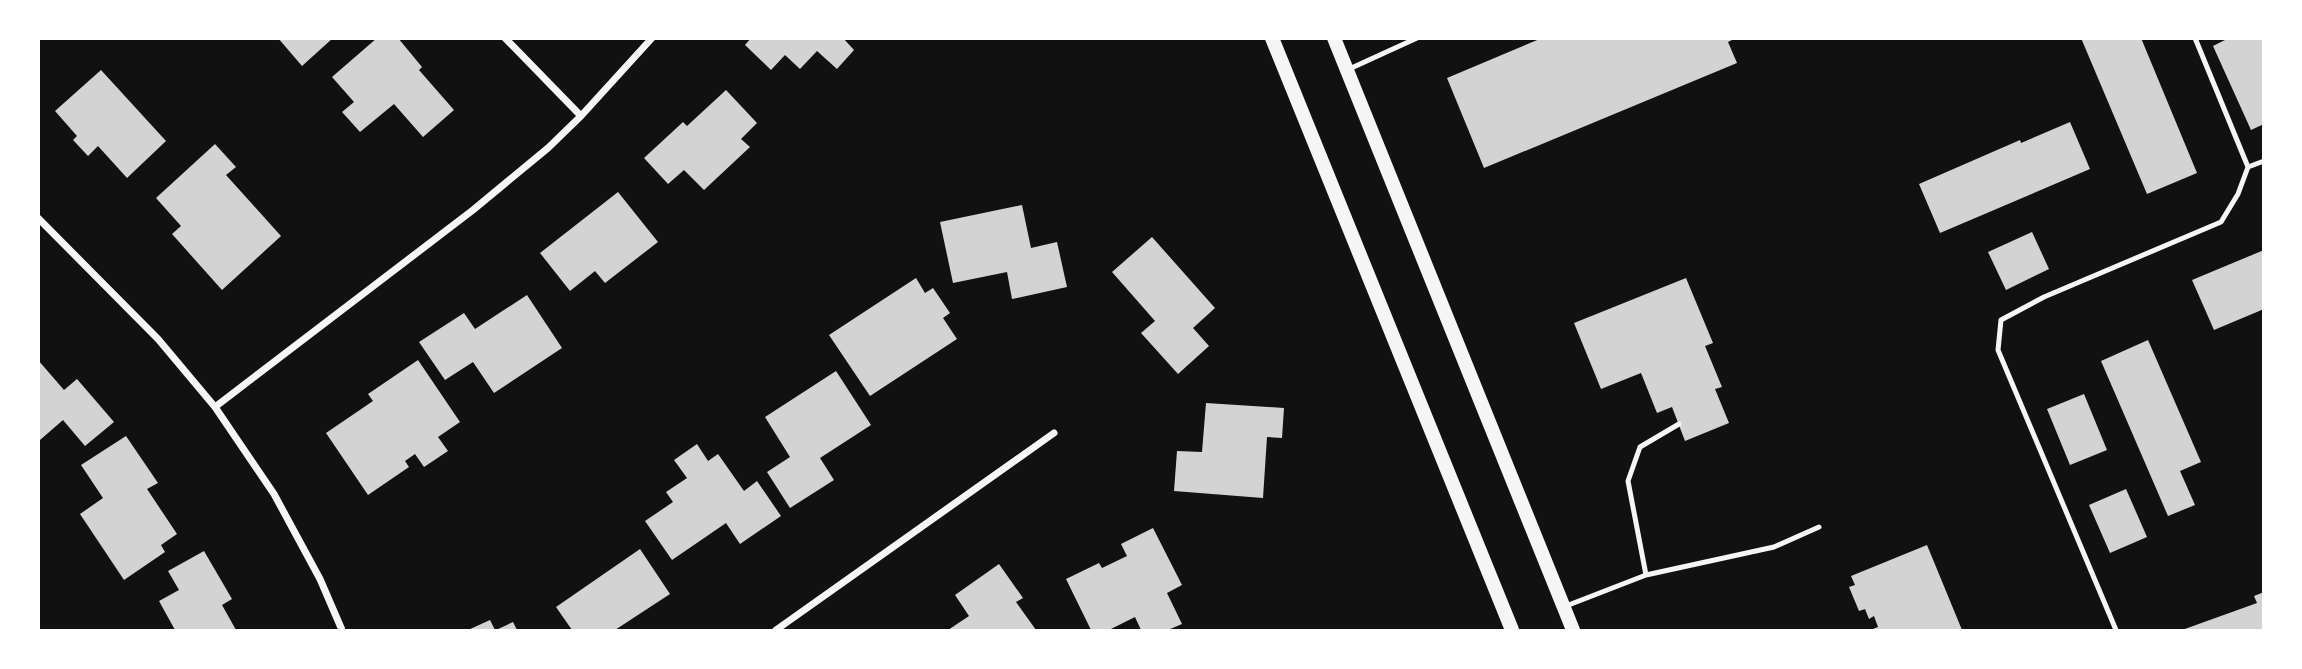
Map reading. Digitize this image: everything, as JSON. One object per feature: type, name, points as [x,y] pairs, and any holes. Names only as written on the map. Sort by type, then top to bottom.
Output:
[{"type":"main road","points":[[1272,38],[1512,631]]},
{"type":"main road","points":[[1334,38],[1573,631]]},
{"type":"street","points":[[505,38],[582,116]]},
{"type":"street","points":[[215,407],[473,210],[582,116],[652,38]]},
{"type":"street","points":[[38,218],[158,340],[215,407],[274,494],[320,579],[342,631]]},
{"type":"street","points":[[776,631],[1054,433]]},
{"type":"lane","points":[[1347,70],[1417,38]]},
{"type":"lane","points":[[2116,631],[1998,350],[2001,320],[2044,297],[2221,222],[2238,194],[2248,167],[2195,38]]},
{"type":"lane","points":[[2248,167],[2263,161]]},
{"type":"lane","points":[[1646,575],[1628,481],[1640,447],[1678,424]]},
{"type":"lane","points":[[1564,608],[1646,575],[1774,547],[1819,527]]},
{"type":"building","points":[[278,38],[333,38],[302,66]]},
{"type":"building","points":[[377,38],[398,38],[422,67],[419,70],[454,110],[423,137],[394,104],[360,132],[342,112],[354,102],[332,77]]},
{"type":"building","points":[[751,38],[843,38],[854,50],[837,69],[817,51],[800,69],[785,55],[771,70],[745,45]]},
{"type":"building","points":[[1542,38],[1736,38],[1728,42],[1737,63],[1484,168],[1447,78]]},
{"type":"building","points":[[2081,38],[2141,38],[2197,173],[2147,194]]},
{"type":"building","points":[[2229,38],[2264,38],[2264,124],[2251,130],[2213,46]]},
{"type":"building","points":[[101,70],[166,141],[127,178],[98,146],[88,156],[73,140],[77,136],[55,111]]},
{"type":"building","points":[[726,90],[757,123],[741,139],[750,147],[704,190],[684,170],[668,184],[644,158],[683,122],[687,126]]},
{"type":"building","points":[[2070,122],[2090,169],[1940,233],[1919,184],[2020,140],[2021,143]]},
{"type":"building","points":[[215,144],[236,167],[226,175],[281,236],[222,290],[172,234],[181,226],[156,198]]},
{"type":"building","points":[[618,192],[658,242],[605,283],[595,271],[570,291],[540,253]]},
{"type":"building","points":[[1022,205],[1031,248],[1057,242],[1067,287],[1012,299],[1007,272],[953,283],[940,222]]},
{"type":"building","points":[[2032,232],[2049,269],[2006,290],[1988,252]]},
{"type":"building","points":[[1152,237],[1215,308],[1193,328],[1209,346],[1178,374],[1141,333],[1155,321],[1112,272]]},
{"type":"building","points":[[2264,250],[2264,309],[2214,330],[2192,280]]},
{"type":"building","points":[[916,278],[925,293],[933,288],[950,313],[943,318],[957,339],[870,396],[829,335]]},
{"type":"building","points":[[1686,278],[1713,343],[1705,346],[1722,387],[1715,389],[1729,423],[1685,441],[1672,407],[1657,413],[1641,373],[1601,389],[1574,323]]},
{"type":"building","points":[[527,295],[562,348],[494,393],[473,362],[445,380],[419,342],[464,313],[475,329]]},
{"type":"building","points":[[2148,340],[2201,462],[2180,471],[2195,505],[2168,516],[2101,361]]},
{"type":"building","points":[[38,360],[64,390],[77,379],[114,422],[85,446],[63,420],[40,440]]},
{"type":"building","points":[[418,360],[460,422],[438,437],[448,451],[424,467],[415,454],[405,461],[409,467],[368,495],[326,433],[373,401],[368,394]]},
{"type":"building","points":[[836,371],[871,425],[820,458],[834,480],[790,508],[767,472],[790,457],[765,417]]},
{"type":"building","points":[[2084,394],[2107,450],[2070,465],[2047,409]]},
{"type":"building","points":[[1206,403],[1284,408],[1282,438],[1267,437],[1263,498],[1174,491],[1177,451],[1202,452]]},
{"type":"building","points":[[126,436],[158,483],[147,489],[177,534],[161,545],[165,552],[124,580],[80,514],[103,498],[81,465]]},
{"type":"building","points":[[697,444],[708,461],[718,454],[744,491],[757,481],[781,516],[740,544],[726,523],[672,560],[645,521],[673,502],[666,492],[687,478],[674,460]]},
{"type":"building","points":[[2126,489],[2147,537],[2110,553],[2089,505]]},
{"type":"building","points":[[1153,528],[1182,585],[1167,593],[1182,624],[1168,630],[1141,630],[1135,617],[1109,630],[1091,630],[1066,579],[1099,563],[1102,568],[1127,556],[1121,544]]},
{"type":"building","points":[[1927,545],[1962,630],[1870,630],[1878,627],[1874,616],[1869,619],[1865,609],[1859,611],[1849,587],[1855,585],[1851,576]]},
{"type":"building","points":[[640,549],[670,594],[615,630],[572,630],[556,607]]},
{"type":"building","points":[[204,551],[232,599],[222,605],[236,630],[175,630],[159,601],[179,590],[168,571]]},
{"type":"building","points":[[999,564],[1023,598],[1016,602],[1036,630],[948,630],[969,616],[955,595]]},
{"type":"building","points":[[2264,592],[2264,630],[2182,630],[2257,603],[2254,596]]},
{"type":"building","points":[[490,620],[495,630],[468,630]]},
{"type":"building","points":[[513,622],[517,630],[496,630]]}]
